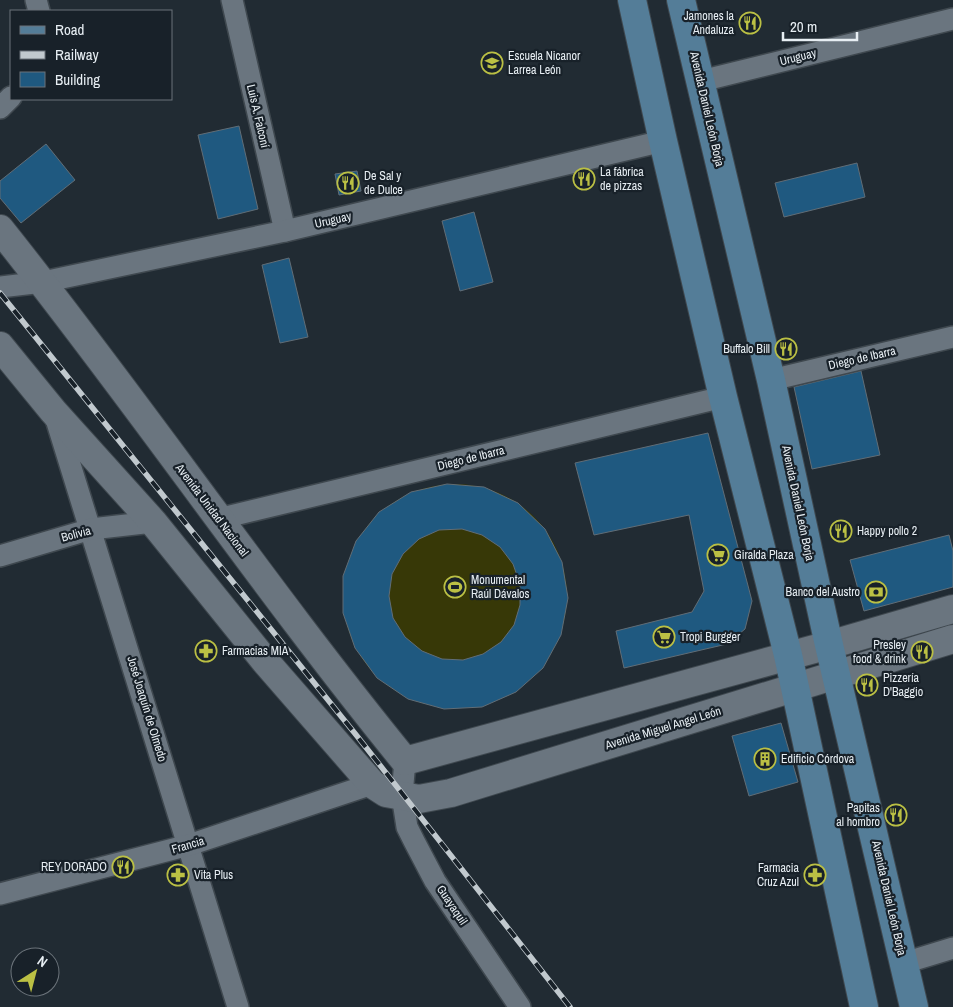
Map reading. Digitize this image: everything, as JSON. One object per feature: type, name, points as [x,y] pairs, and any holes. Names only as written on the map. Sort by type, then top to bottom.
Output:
[{"type":"main road","points":[[632,0],[723,397],[788,655],[864,1007]]},
{"type":"main road","name":"Avenida Daniel León Borja","points":[[681,0],[771,380],[829,645],[914,1007]]},
{"type":"street","name":"Luis A. Falconí","points":[[232,0],[285,231]]},
{"type":"street","name":"Uruguay","points":[[701,81],[953,19]]},
{"type":"street","points":[[0,108],[10,98]]},
{"type":"street","name":"Uruguay","points":[[0,286],[42,282],[285,231],[663,141]]},
{"type":"street","name":"Avenida Unidad Nacional","points":[[0,229],[42,282],[218,519],[405,760]]},
{"type":"street","name":"Diego de Ibarra","points":[[771,380],[953,337]]},
{"type":"street","points":[[0,346],[53,411],[153,522],[265,661],[372,784]]},
{"type":"street","name":"Diego de Ibarra","points":[[218,519],[723,397]]},
{"type":"street","name":"José Joaquín de Olmedo","points":[[53,411],[238,1007]]},
{"type":"street","name":"Bolivia","points":[[0,556],[91,529],[153,522]]},
{"type":"street","points":[[402,795],[405,760],[829,645],[953,609]]},
{"type":"street","name":"Avenida Miguel Angel León","points":[[372,784],[386,793],[419,799],[450,793],[953,639]]},
{"type":"street","name":"Francia","points":[[0,894],[189,845],[372,784]]},
{"type":"street","name":"Guayaquil","points":[[402,795],[407,826],[424,862],[520,1007]]},
{"type":"street","points":[[904,963],[953,948]]},
{"type":"shaded area","name":"Monumental Raúl Dávalos","points":[[444,484],[466,484],[498,492],[508,497],[526,509],[542,525],[559,553],[565,574],[567,596],[565,618],[559,639],[542,667],[526,683],[498,700],[466,708],[444,708],[412,700],[402,695],[384,683],[368,667],[351,639],[343,607],[343,585],[351,553],[356,543],[368,525],[384,509],[412,492]]},
{"type":"building","points":[[239,126],[258,209],[218,219],[198,135]]},
{"type":"building","points":[[46,144],[75,180],[21,223],[0,198],[0,181]]},
{"type":"building","points":[[857,163],[865,197],[784,217],[775,183]]},
{"type":"building","name":"De Sal y de Dulce","points":[[357,171],[361,191],[339,195],[335,174]]},
{"type":"building","points":[[474,212],[493,282],[460,291],[442,221]]},
{"type":"building","points":[[289,258],[308,337],[280,343],[262,265]]},
{"type":"building","points":[[861,371],[880,455],[812,469],[794,387]]},
{"type":"building","points":[[708,433],[752,601],[745,629],[727,644],[624,668],[616,631],[692,612],[704,591],[689,515],[594,535],[575,463]]},
{"type":"building","name":"Monumental Raúl Dávalos","points":[[447,484],[484,487],[518,503],[545,529],[562,562],[568,598],[561,635],[543,668],[516,692],[482,707],[444,709],[408,699],[377,678],[355,648],[343,613],[343,576],[356,541],[379,512],[411,492]],"holes":[[[462,529],[482,535],[500,547],[513,564],[520,584],[520,605],[514,625],[501,642],[483,654],[463,660],[442,659],[422,651],[405,637],[393,618],[389,596],[392,574],[403,554],[419,539],[439,530]]]},
{"type":"building","points":[[949,535],[953,551],[953,587],[864,611],[850,560]]},
{"type":"building","name":"Edificio Córdova","points":[[781,723],[798,782],[749,796],[732,736]]},
{"type":"railway","points":[[0,293],[357,736],[570,1007]]},
{"type":"place","name":"Jamones la Andaluza","points":[[750,23]]},
{"type":"place","name":"Escuela Nicanor Larrea León","points":[[492,63]]},
{"type":"place","name":"La fábrica de pizzas","points":[[584,179]]},
{"type":"place","name":"De Sal y de Dulce","points":[[348,183]]},
{"type":"place","name":"Buffalo Bill","points":[[786,349]]},
{"type":"place","name":"Happy pollo 2","points":[[841,531]]},
{"type":"place","name":"Giralda Plaza","points":[[718,555]]},
{"type":"place","name":"Monumental Raúl Dávalos","points":[[455,587]]},
{"type":"place","name":"Banco del Austro","points":[[876,592]]},
{"type":"place","name":"Tropi Burgger","points":[[664,637]]},
{"type":"place","name":"Farmacias MIA","points":[[206,651]]},
{"type":"place","name":"Presley food & drink","points":[[922,652]]},
{"type":"place","name":"Pizzería D'Baggio","points":[[867,685]]},
{"type":"place","name":"Edificio Córdova","points":[[765,759]]},
{"type":"place","name":"Papitas al hombro","points":[[896,815]]},
{"type":"place","name":"REY DORADO","points":[[123,867]]},
{"type":"place","name":"Vita Plus","points":[[178,875]]},
{"type":"place","name":"Farmacia Cruz Azul","points":[[815,875]]}]
